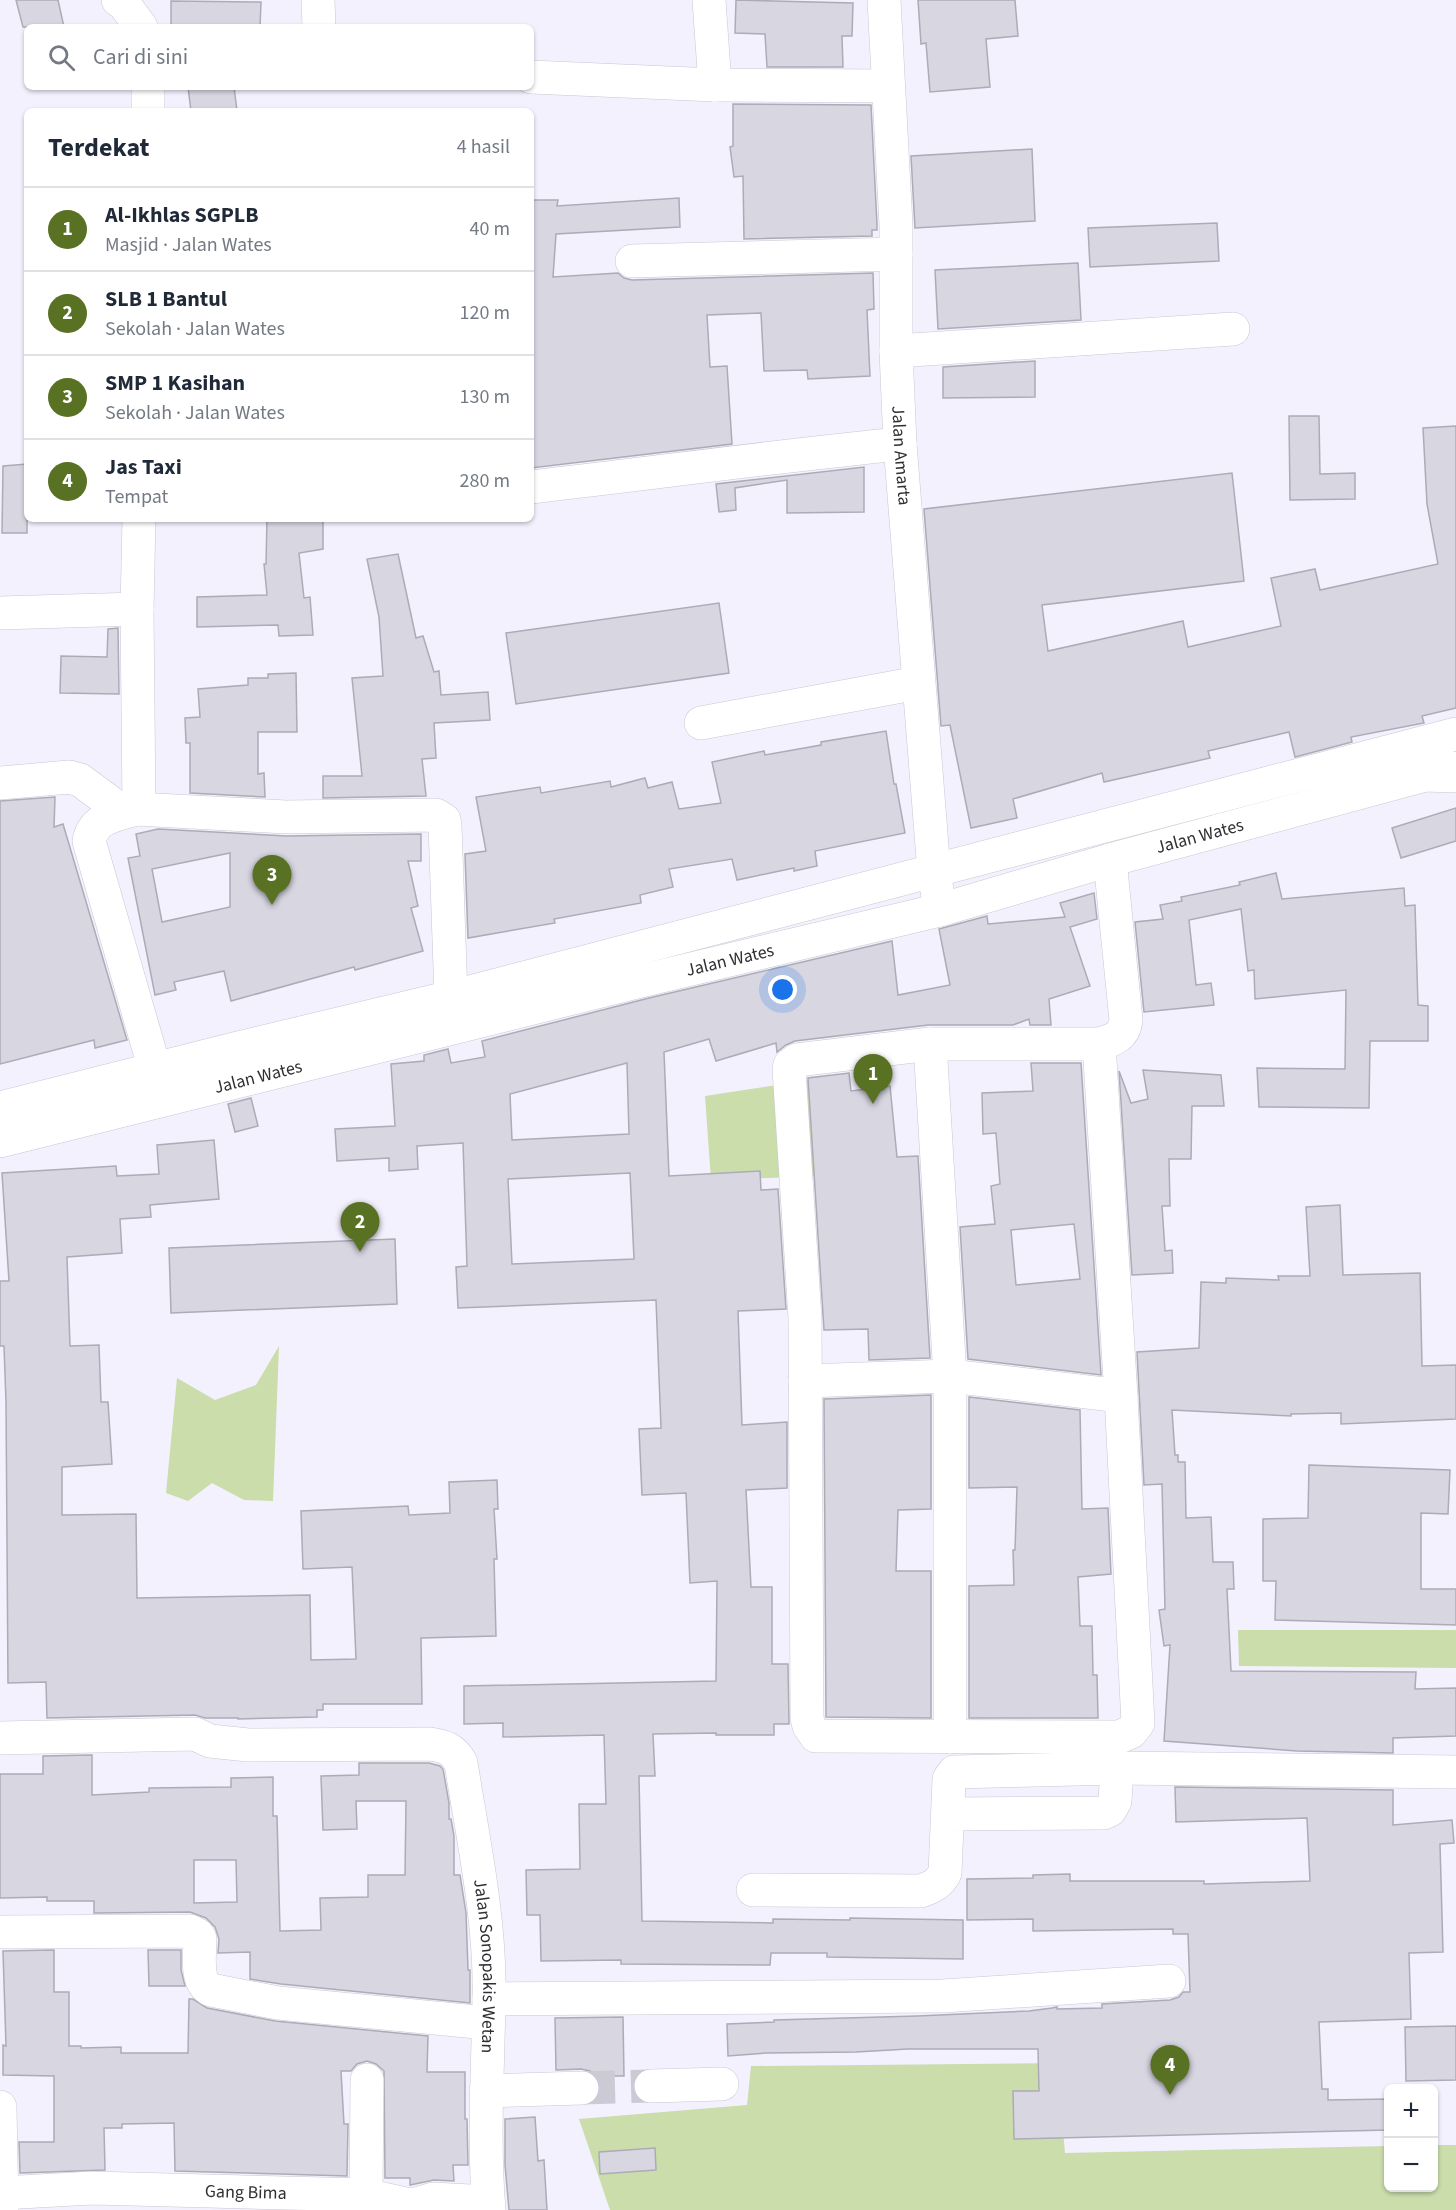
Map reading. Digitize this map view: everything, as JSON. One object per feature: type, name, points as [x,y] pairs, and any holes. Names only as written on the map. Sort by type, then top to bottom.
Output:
[{"type":"main road","points":[[118,0],[124,4],[139,24]]},
{"type":"main road","points":[[318,0],[319,24]]},
{"type":"main road","points":[[710,0],[715,85]]},
{"type":"main road","name":"Jalan Amarta","points":[[884,0],[896,254],[896,351],[900,444],[934,871],[940,910]]},
{"type":"main road","points":[[534,76],[715,85],[888,86]]},
{"type":"main road","points":[[148,90],[148,108]]},
{"type":"main road","points":[[632,261],[896,254]]},
{"type":"main road","points":[[896,351],[1233,329]]},
{"type":"main road","points":[[534,487],[722,466],[774,456],[900,444]]},
{"type":"main road","points":[[139,522],[137,609],[139,808]]},
{"type":"main road","points":[[0,613],[137,609]]},
{"type":"main road","points":[[701,723],[918,683]]},
{"type":"main road","name":"Jalan Wates","points":[[0,1108],[450,998],[1456,734]]},
{"type":"main road","name":"Jalan Wates","points":[[0,1141],[645,980],[940,910],[1110,860],[1456,766]]},
{"type":"main road","points":[[1424,775],[1456,776]]},
{"type":"main road","points":[[0,783],[69,777],[80,780],[118,808],[286,817],[436,814],[445,825],[450,998]]},
{"type":"main road","points":[[139,808],[104,819],[91,830],[89,841],[155,1070]]},
{"type":"main road","points":[[1099,1044],[1138,1723],[1131,1732],[1119,1737],[816,1736],[809,1725],[806,1690],[805,1318],[790,1065],[797,1060],[930,1044],[1099,1044],[1116,1038],[1122,1033],[1126,1020],[1110,860]]},
{"type":"main road","points":[[930,1044],[950,1376],[950,1737]]},
{"type":"main road","points":[[805,1381],[950,1376],[1121,1396]]},
{"type":"main road","name":"Jalan Sonopakis Wetan","points":[[0,1738],[195,1734],[210,1741],[248,1745],[430,1744],[450,1749],[457,1754],[461,1763],[486,1931],[489,2206]]},
{"type":"main road","points":[[753,1890],[921,1891],[932,1887],[945,1873],[949,1779],[957,1771],[1117,1768],[1456,1772]]},
{"type":"main road","points":[[948,1814],[1103,1813],[1110,1810],[1115,1801],[1117,1768]]},
{"type":"main road","points":[[0,1932],[190,1931],[198,1935],[200,1939],[200,1976],[203,1985],[211,1990],[278,2002],[488,2011],[943,1996],[1169,1981]]},
{"type":"main road","points":[[366,2194],[367,2080]]},
{"type":"main road","points":[[651,2086],[722,2084]]},
{"type":"main road","points":[[486,2091],[582,2088]]},
{"type":"main road","points":[[0,2107],[2,2201]]},
{"type":"main road","name":"Gang Bima","points":[[2,2201],[92,2188],[366,2194],[406,2204],[416,2204],[433,2199],[489,2206]]},
{"type":"green space","points":[[817,1079],[822,1176],[711,1180],[705,1096]]},
{"type":"green space","points":[[279,1346],[273,1501],[244,1500],[212,1483],[188,1501],[166,1493],[177,1378],[215,1400],[256,1385]]},
{"type":"green space","points":[[1238,1630],[1456,1630],[1456,1668],[1239,1666]]},
{"type":"green space","points":[[1057,2063],[1065,2153],[1384,2146],[1384,2192],[1438,2192],[1438,2145],[1456,2145],[1456,2210],[610,2210],[579,2119],[747,2105],[751,2066]]},
{"type":"building","points":[[16,0],[58,0],[63,24],[24,24],[23,27]]},
{"type":"building","points":[[736,0],[853,3],[852,36],[842,36],[843,67],[767,67],[765,34],[735,33]]},
{"type":"building","points":[[918,0],[1015,0],[1018,36],[986,39],[990,87],[930,92],[926,43],[921,44]]},
{"type":"building","points":[[171,1],[261,2],[260,24],[171,24]]},
{"type":"building","points":[[188,90],[234,90],[237,108],[191,108]]},
{"type":"building","points":[[733,104],[871,105],[877,225],[877,230],[872,230],[872,236],[744,239],[743,176],[734,177],[730,147],[733,146]]},
{"type":"building","points":[[1032,149],[1035,221],[915,228],[911,156]]},
{"type":"building","points":[[679,198],[680,227],[556,234],[553,277],[618,273],[632,280],[873,273],[874,309],[867,310],[870,376],[808,379],[807,370],[764,371],[761,313],[707,315],[710,367],[727,366],[732,444],[534,468],[534,200],[558,200],[557,206]]},
{"type":"building","points":[[1217,223],[1219,261],[1090,267],[1088,228]]},
{"type":"building","points":[[1078,263],[1081,320],[938,329],[935,270]]},
{"type":"building","points":[[1035,361],[1035,397],[943,398],[943,367]]},
{"type":"building","points":[[1289,416],[1319,416],[1320,474],[1355,473],[1355,499],[1290,500]]},
{"type":"building","points":[[1456,426],[1456,708],[1422,716],[1424,723],[1351,737],[1352,742],[1295,757],[1289,732],[1208,751],[1210,758],[1104,782],[1102,773],[1013,799],[1017,818],[971,828],[950,725],[941,726],[924,509],[1232,473],[1244,581],[1042,605],[1048,651],[1183,621],[1188,647],[1281,626],[1271,578],[1315,569],[1320,590],[1438,564],[1427,504],[1423,428]]},
{"type":"building","points":[[24,464],[24,522],[27,522],[27,533],[2,533],[3,466]]},
{"type":"building","points":[[864,467],[864,512],[787,513],[787,480],[735,488],[736,510],[719,512],[716,484]]},
{"type":"building","points":[[267,522],[323,522],[323,549],[299,553],[304,598],[310,597],[313,635],[279,636],[278,625],[197,627],[197,597],[267,595],[264,564],[266,564]]},
{"type":"building","points":[[398,554],[416,638],[423,636],[434,672],[439,671],[441,695],[488,692],[490,720],[434,723],[436,758],[422,759],[426,796],[323,798],[323,776],[362,776],[352,678],[383,676],[379,617],[367,559]]},
{"type":"building","points":[[719,603],[729,673],[516,704],[506,633]]},
{"type":"building","points":[[118,628],[119,694],[60,693],[61,656],[107,657],[108,629]]},
{"type":"building","points":[[296,673],[297,732],[258,732],[258,774],[264,773],[265,797],[190,793],[190,743],[186,743],[185,718],[200,717],[198,689],[248,685],[248,678],[268,678],[268,674]]},
{"type":"building","points":[[886,731],[894,784],[896,784],[905,833],[815,851],[817,866],[794,871],[794,868],[737,880],[732,859],[669,869],[673,887],[640,895],[641,903],[554,919],[555,923],[468,938],[465,854],[486,851],[476,797],[540,787],[541,793],[610,781],[611,787],[645,778],[648,788],[672,782],[679,809],[721,803],[712,762],[764,751],[765,755],[821,745],[821,742]]},
{"type":"building","points":[[55,797],[54,827],[63,824],[127,1040],[95,1048],[94,1040],[0,1064],[0,801]]},
{"type":"building","points":[[1456,808],[1456,841],[1401,858],[1392,828]]},
{"type":"building","points":[[158,829],[286,836],[421,834],[421,861],[408,861],[418,906],[411,908],[423,951],[355,970],[354,967],[231,1001],[224,971],[174,982],[176,990],[155,995],[128,858],[140,856],[136,834]],"holes":[[[230,853],[230,907],[162,922],[152,869]]]},
{"type":"building","points":[[1276,873],[1282,899],[1404,888],[1405,906],[1415,905],[1418,1005],[1428,1006],[1428,1041],[1370,1041],[1369,1108],[1259,1107],[1257,1068],[1345,1069],[1346,990],[1255,999],[1254,970],[1248,971],[1241,909],[1189,920],[1196,985],[1211,983],[1214,1005],[1144,1012],[1135,922],[1163,919],[1160,905],[1182,901],[1181,897],[1240,885],[1239,882]]},
{"type":"building","points":[[1094,893],[1097,919],[1070,927],[1090,986],[1049,999],[1051,1025],[1030,1025],[1029,1019],[1013,1025],[928,1025],[795,1041],[777,1052],[776,1043],[716,1061],[709,1039],[664,1052],[669,1176],[760,1171],[761,1190],[778,1189],[786,1309],[738,1311],[742,1425],[787,1422],[787,1488],[746,1490],[751,1587],[772,1587],[772,1664],[788,1664],[789,1724],[774,1724],[774,1735],[653,1734],[655,1776],[639,1776],[642,1921],[773,1923],[773,1919],[963,1920],[963,1959],[827,1957],[827,1953],[771,1953],[770,1965],[621,1964],[621,1960],[541,1961],[540,1915],[527,1915],[526,1870],[580,1869],[579,1804],[606,1804],[604,1735],[503,1737],[503,1723],[464,1724],[464,1686],[716,1681],[717,1581],[690,1583],[686,1493],[642,1495],[639,1429],[661,1428],[656,1300],[458,1308],[456,1267],[467,1266],[463,1143],[417,1146],[418,1169],[389,1171],[389,1158],[337,1161],[335,1129],[395,1126],[391,1064],[424,1061],[424,1055],[448,1049],[451,1063],[485,1057],[482,1041],[649,998],[892,941],[898,995],[950,985],[939,929],[987,916],[988,924],[1065,917],[1060,903]],"holes":[[[627,1063],[629,1134],[512,1140],[510,1094]],[[630,1173],[634,1259],[512,1264],[508,1179]]]},
{"type":"building","points":[[1031,1063],[1081,1063],[1101,1375],[968,1359],[960,1227],[995,1224],[991,1186],[1000,1184],[996,1133],[983,1134],[982,1093],[1033,1091]],"holes":[[[1074,1224],[1080,1279],[1016,1285],[1011,1230]]]},
{"type":"building","points":[[1143,1070],[1221,1075],[1224,1106],[1192,1106],[1191,1159],[1169,1159],[1170,1206],[1162,1206],[1165,1251],[1172,1250],[1173,1273],[1132,1275],[1119,1071],[1131,1103],[1148,1099]]},
{"type":"building","points":[[849,1073],[851,1091],[890,1086],[897,1157],[918,1156],[930,1358],[869,1360],[868,1329],[824,1330],[808,1078]]},
{"type":"building","points":[[251,1098],[258,1126],[235,1132],[228,1104]]},
{"type":"building","points":[[214,1140],[219,1199],[150,1205],[151,1217],[120,1219],[122,1253],[67,1257],[70,1346],[99,1345],[101,1402],[108,1402],[112,1464],[62,1467],[62,1515],[136,1514],[137,1598],[310,1595],[311,1660],[356,1659],[352,1567],[303,1569],[301,1511],[408,1506],[409,1515],[450,1513],[449,1482],[497,1480],[498,1509],[494,1509],[497,1559],[494,1559],[496,1636],[421,1638],[422,1704],[323,1704],[323,1710],[317,1710],[317,1717],[238,1719],[205,1718],[195,1715],[47,1718],[46,1682],[8,1683],[6,1402],[4,1346],[0,1346],[0,1281],[9,1281],[2,1173],[116,1166],[117,1176],[159,1174],[157,1145]]},
{"type":"building","points":[[1340,1205],[1343,1275],[1420,1273],[1422,1366],[1456,1365],[1456,1419],[1341,1424],[1341,1413],[1291,1414],[1291,1416],[1172,1410],[1175,1455],[1178,1455],[1178,1462],[1185,1462],[1186,1518],[1211,1517],[1213,1562],[1233,1562],[1234,1589],[1227,1589],[1231,1671],[1416,1672],[1415,1689],[1456,1688],[1456,1736],[1393,1738],[1393,1753],[1297,1751],[1164,1741],[1170,1645],[1164,1646],[1159,1610],[1165,1609],[1162,1484],[1144,1485],[1137,1352],[1199,1348],[1201,1282],[1226,1283],[1226,1278],[1279,1280],[1278,1276],[1310,1276],[1306,1207]]},
{"type":"building","points":[[395,1239],[397,1304],[171,1313],[169,1248]]},
{"type":"building","points":[[931,1395],[931,1509],[898,1510],[896,1571],[931,1571],[931,1718],[826,1717],[824,1399]]},
{"type":"building","points":[[969,1397],[1080,1410],[1082,1509],[1108,1508],[1111,1574],[1078,1577],[1080,1626],[1092,1626],[1093,1675],[1097,1675],[1098,1718],[969,1718],[969,1586],[1014,1585],[1013,1550],[1015,1550],[1017,1487],[969,1488]]},
{"type":"building","points":[[1309,1465],[1450,1470],[1448,1514],[1421,1513],[1421,1589],[1456,1589],[1456,1625],[1275,1620],[1276,1581],[1263,1581],[1263,1519],[1308,1518]]},
{"type":"building","points":[[92,1755],[92,1795],[149,1792],[149,1788],[231,1787],[231,1778],[273,1777],[273,1816],[277,1816],[280,1931],[321,1930],[320,1898],[368,1897],[368,1875],[405,1875],[406,1801],[356,1801],[357,1829],[323,1830],[321,1776],[359,1775],[359,1763],[429,1763],[440,1766],[443,1769],[449,1803],[449,1819],[451,1819],[454,1836],[454,1875],[460,1875],[466,1913],[470,2003],[250,1979],[250,1952],[218,1953],[219,1939],[215,1927],[206,1918],[190,1912],[94,1913],[94,1901],[47,1901],[47,1897],[0,1898],[0,1774],[43,1774],[43,1756]],"holes":[[[194,1860],[236,1860],[237,1902],[194,1903]]]},
{"type":"building","points":[[1175,1787],[1393,1790],[1393,1825],[1452,1820],[1454,1843],[1440,1844],[1443,1952],[1409,1953],[1411,2019],[1319,2022],[1322,2089],[1328,2089],[1328,2100],[1384,2099],[1384,2130],[1014,2139],[1013,2091],[1039,2091],[1038,2049],[908,2049],[728,2056],[727,2024],[774,2022],[774,2020],[1029,2011],[1057,2007],[1057,2009],[1102,2008],[1102,2004],[1170,2000],[1179,1997],[1183,1992],[1190,1992],[1188,1934],[1173,1934],[1173,1929],[1033,1931],[1033,1919],[967,1920],[967,1879],[1033,1878],[1033,1875],[1070,1874],[1070,1881],[1204,1881],[1204,1884],[1310,1881],[1307,1818],[1176,1822]]},
{"type":"building","points":[[54,1950],[54,1992],[69,1992],[69,2046],[121,2047],[121,2053],[188,2053],[189,1999],[207,2008],[275,2021],[428,2036],[427,2072],[465,2072],[468,2165],[453,2165],[454,2181],[434,2180],[410,2185],[410,2178],[385,2178],[384,2071],[376,2064],[367,2061],[357,2064],[351,2071],[341,2071],[344,2124],[348,2124],[347,2176],[175,2171],[174,2123],[122,2124],[122,2128],[104,2128],[105,2170],[20,2173],[19,2142],[54,2142],[54,2076],[3,2075],[3,2045],[6,2046],[3,1951]]},
{"type":"building","points":[[148,1950],[181,1950],[181,1970],[185,1986],[149,1986]]},
{"type":"building","points":[[623,2017],[624,2076],[596,2076],[590,2071],[581,2069],[556,2070],[555,2018]]},
{"type":"building","points":[[1456,2026],[1456,2080],[1406,2081],[1405,2027]]},
{"type":"building","points":[[535,2117],[538,2161],[544,2160],[547,2210],[509,2210],[505,2165],[505,2119]]},
{"type":"building","points":[[655,2148],[656,2170],[600,2174],[599,2152]]},
{"type":"tunnel","points":[[582,2088],[651,2086]]},
{"type":"place","name":"SMP 1 Kasihan","points":[[272,905]]},
{"type":"place","name":"Al-Ikhlas SGPLB","points":[[873,1104]]},
{"type":"place","name":"SLB 1 Bantul","points":[[360,1252]]},
{"type":"place","name":"Jas Taxi","points":[[1170,2095]]}]
